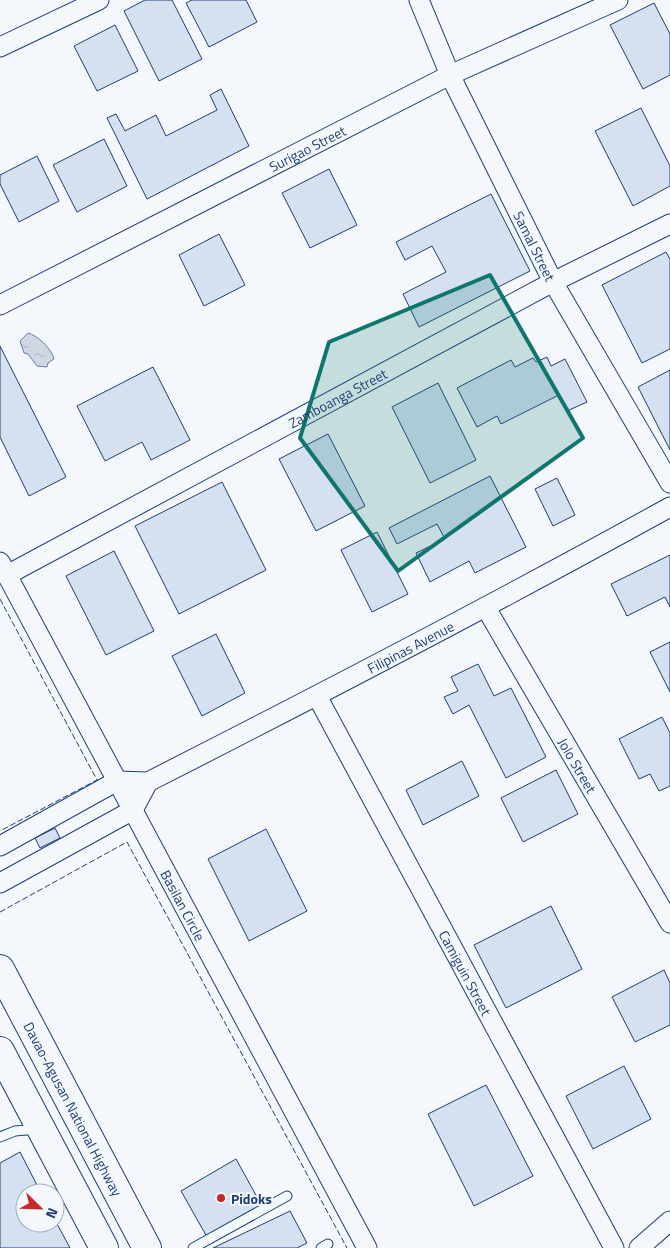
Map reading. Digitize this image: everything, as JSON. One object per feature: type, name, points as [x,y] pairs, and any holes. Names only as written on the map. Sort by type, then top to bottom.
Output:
[{"type":"main road","name":"Davao-Agusan National Highway","points":[[0,969],[147,1248]]},
{"type":"main road","points":[[0,1051],[104,1248]]},
{"type":"main road","points":[[74,1191],[108,1173]]},
{"type":"street","points":[[0,47],[99,0]]},
{"type":"street","name":"Samal Street","points":[[418,0],[450,75],[553,282],[670,483]]},
{"type":"street","name":"Surigao Street","points":[[0,305],[450,75],[618,0]]},
{"type":"street","name":"Zamboanga Street","points":[[4,568],[553,282],[670,224]]},
{"type":"street","name":"Filipinas Avenue","points":[[117,781],[148,782],[486,608],[670,507]]},
{"type":"street","name":"Basilan Circle","points":[[4,568],[367,1248]]},
{"type":"street","name":"Jolo Street","points":[[486,608],[670,922]]},
{"type":"street","name":"Camiguin Street","points":[[316,696],[614,1248]]},
{"type":"street","points":[[0,846],[117,781]]},
{"type":"street","points":[[0,883],[133,810],[148,782]]},
{"type":"street","points":[[639,1248],[670,1221]]},
{"type":"lane","points":[[0,1137],[15,1131],[41,1128]]},
{"type":"lane","points":[[193,1248],[287,1196]]},
{"type":"highlighted area","points":[[490,275],[583,438],[398,571],[300,438],[329,342]]},
{"type":"water","points":[[28,333],[36,336],[44,343],[53,355],[54,359],[48,363],[47,367],[37,366],[28,354],[24,353],[20,341]]},
{"type":"building","points":[[145,0],[172,0],[202,59],[159,81],[124,11]]},
{"type":"building","points":[[192,0],[246,0],[257,22],[209,47],[186,3]]},
{"type":"building","points":[[654,3],[670,34],[670,75],[643,89],[610,25]]},
{"type":"building","points":[[115,25],[138,71],[97,91],[74,46]]},
{"type":"building","points":[[221,89],[249,146],[147,199],[107,118],[116,114],[125,131],[156,115],[166,136],[217,110],[210,95]]},
{"type":"building","points":[[641,108],[670,166],[670,186],[633,206],[595,131]]},
{"type":"building","points":[[104,139],[127,186],[77,212],[53,165]]},
{"type":"building","points":[[37,156],[59,201],[19,222],[0,184],[0,175]]},
{"type":"building","points":[[329,169],[357,225],[310,248],[282,193]]},
{"type":"building","points":[[491,194],[530,271],[419,327],[403,294],[446,272],[432,246],[405,260],[396,242]]},
{"type":"building","points":[[219,234],[245,285],[204,306],[179,255]]},
{"type":"building","points":[[666,252],[670,259],[670,349],[642,363],[602,285]]},
{"type":"building","points":[[0,346],[66,477],[29,496],[0,437]]},
{"type":"building","points":[[547,357],[551,366],[565,359],[587,402],[567,411],[559,395],[501,424],[497,416],[477,427],[457,388],[511,360],[515,367],[533,358],[536,362]]},
{"type":"building","points":[[153,367],[190,440],[151,460],[142,442],[105,461],[77,406]]},
{"type":"building","points":[[670,370],[670,450],[638,387]]},
{"type":"building","points":[[438,383],[476,460],[430,483],[392,407]]},
{"type":"building","points":[[328,434],[365,506],[316,531],[279,459]]},
{"type":"building","points":[[490,476],[526,547],[475,573],[469,561],[430,582],[416,553],[445,539],[437,524],[397,544],[389,528]]},
{"type":"building","points":[[557,478],[575,515],[553,526],[535,489]]},
{"type":"building","points":[[222,482],[266,570],[179,614],[135,526]]},
{"type":"building","points":[[377,532],[408,594],[372,612],[341,550]]},
{"type":"building","points":[[114,551],[154,631],[106,655],[66,576]]},
{"type":"building","points":[[670,555],[670,607],[665,597],[627,616],[611,584]]},
{"type":"building","points":[[216,634],[245,693],[202,716],[172,656]]},
{"type":"building","points":[[670,642],[670,692],[650,652]]},
{"type":"building","points":[[478,664],[494,696],[511,688],[546,757],[506,778],[469,705],[453,714],[444,697],[458,691],[451,677]]},
{"type":"building","points":[[662,717],[670,733],[670,786],[659,791],[650,774],[639,779],[619,739]]},
{"type":"building","points":[[462,761],[479,796],[423,825],[406,790]]},
{"type":"building","points":[[556,770],[578,814],[523,842],[501,798]]},
{"type":"building","points":[[55,828],[60,838],[40,848],[35,838]]},
{"type":"building","points":[[266,829],[307,911],[249,941],[208,859]]},
{"type":"building","points":[[551,906],[582,969],[506,1008],[474,945]]},
{"type":"building","points":[[664,970],[670,983],[670,1025],[635,1042],[612,997]]},
{"type":"building","points":[[624,1066],[651,1119],[593,1149],[566,1096]]},
{"type":"building","points":[[486,1085],[533,1176],[474,1206],[428,1114]]},
{"type":"building","points":[[20,1152],[36,1183],[15,1183],[15,1233],[62,1233],[70,1248],[0,1248],[0,1163]]},
{"type":"building","name":"Pidoks","points":[[236,1159],[262,1206],[207,1237],[181,1191]]},
{"type":"building","points":[[290,1211],[307,1243],[297,1248],[213,1248]]},
{"type":"fence","points":[[0,599],[97,780],[0,831]]},
{"type":"fence","points":[[0,912],[127,842],[347,1248]]},
{"type":"place","name":"Pidoks","points":[[221,1198]]}]
